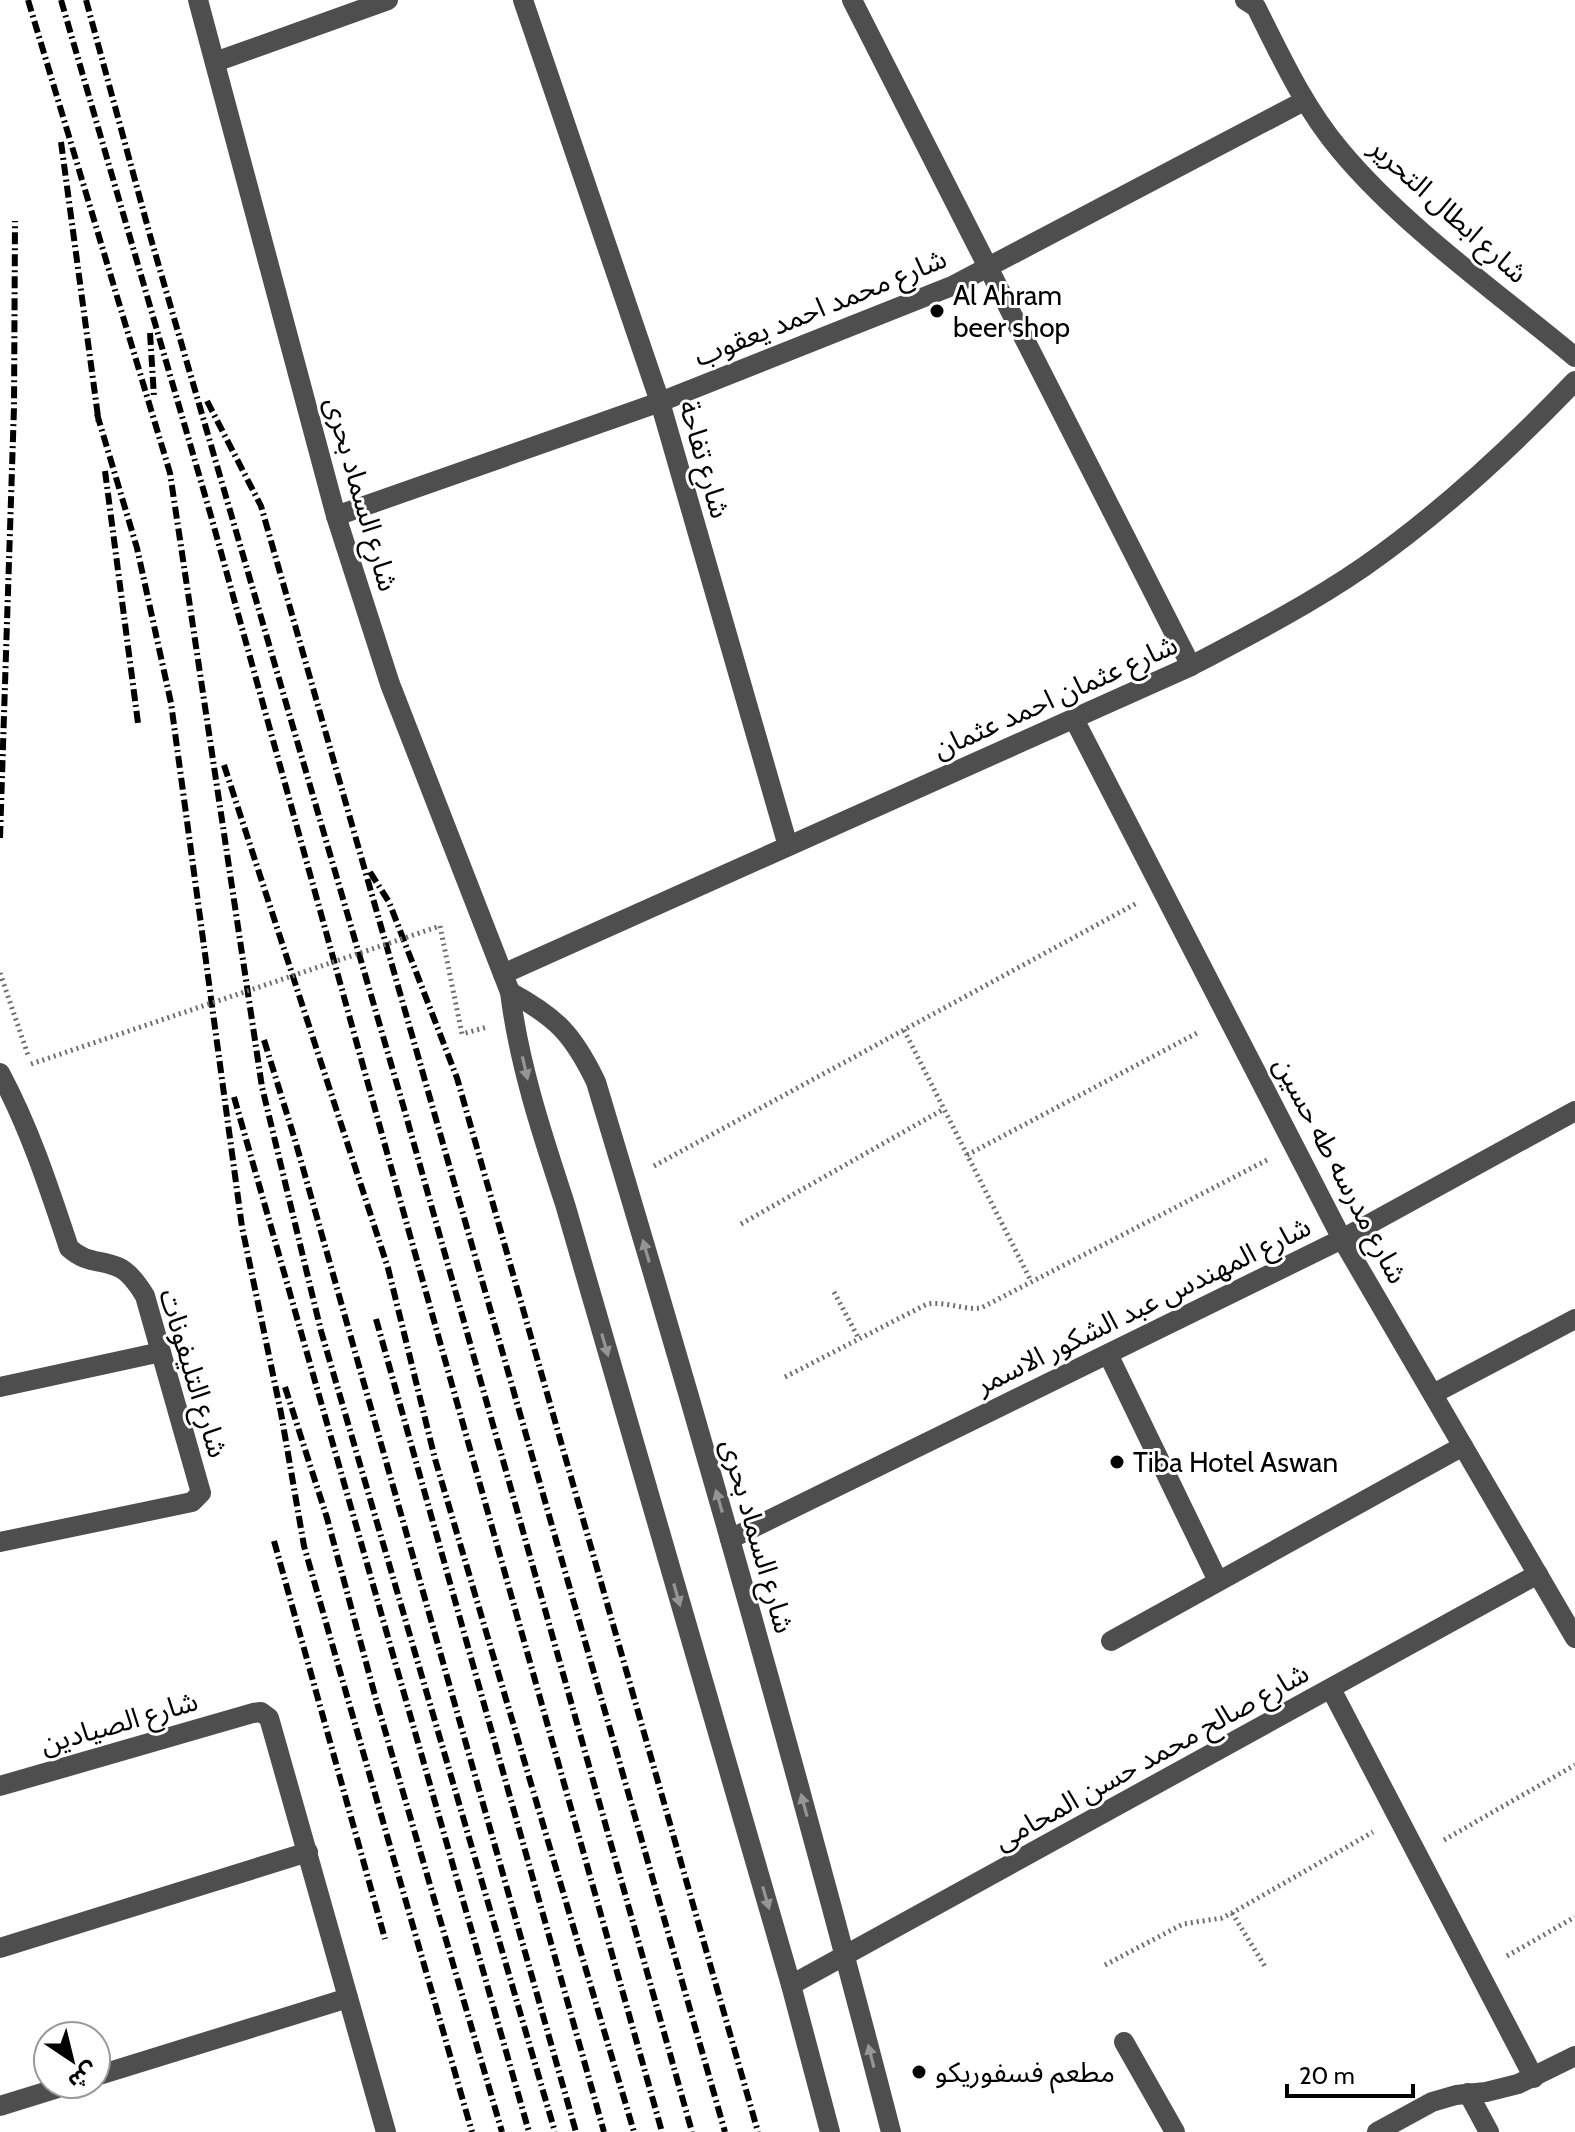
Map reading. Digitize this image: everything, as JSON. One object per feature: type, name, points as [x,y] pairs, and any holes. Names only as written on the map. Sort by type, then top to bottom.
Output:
[{"type":"street","name":"شارع السماد بحرى","points":[[198,0],[336,516],[390,684],[506,983],[533,1103],[791,1985],[830,2132]]},
{"type":"street","points":[[215,62],[388,0]]},
{"type":"street","name":"شارع تفاحة","points":[[523,0],[660,402],[788,846]]},
{"type":"street","points":[[852,0],[1191,666]]},
{"type":"street","name":"شارع ابطال التحرير","points":[[1253,2],[1304,101],[1339,150],[1382,195],[1575,357]]},
{"type":"street","name":"شارع محمد احمد يعقوب","points":[[336,516],[660,402],[952,286],[1304,101]]},
{"type":"street","name":"شارع عثمان احمد عثمان","points":[[506,983],[788,846],[1191,666],[1279,620],[1364,567],[1444,506],[1519,440],[1575,381]]},
{"type":"street","name":"شارع مدرسه طه حسين","points":[[1074,719],[1342,1239],[1575,1638]]},
{"type":"street","name":"شارع السماد بحرى","points":[[506,983],[560,1024],[580,1049],[596,1082],[730,1539],[846,1956],[891,2132]]},
{"type":"street","name":"شارع التليفونات","points":[[0,1542],[192,1502],[199,1497],[201,1488],[145,1296],[137,1283],[120,1267],[93,1263],[77,1256],[69,1248],[37,1153],[2,1080]]},
{"type":"street","name":"شارع المهندس عبد الشكور الاسمر","points":[[730,1539],[1342,1239],[1575,1111]]},
{"type":"street","points":[[1433,1394],[1575,1319]]},
{"type":"street","points":[[0,1387],[161,1352]]},
{"type":"street","points":[[1108,1354],[1218,1581]]},
{"type":"street","points":[[1111,1641],[1463,1446]]},
{"type":"street","name":"شارع صالح محمد حسن المحامى","points":[[791,1985],[1538,1574]]},
{"type":"street","points":[[1331,1689],[1534,2078]]},
{"type":"street","name":"شارع الصيادين","points":[[0,1786],[261,1712],[269,1718],[308,1852]]},
{"type":"street","points":[[0,1948],[308,1852],[386,2132]]},
{"type":"street","points":[[112,2071],[348,1998]]},
{"type":"street","points":[[1124,2042],[1175,2132]]},
{"type":"street","points":[[1377,2132],[1432,2102],[1502,2089],[1534,2078],[1575,2056]]},
{"type":"street","points":[[1468,2093],[1489,2132]]},
{"type":"street","points":[[0,2106],[32,2096]]},
{"type":"path","points":[[626,1182],[1162,889]]},
{"type":"path","points":[[0,973],[31,1064],[440,926],[462,1034]]},
{"type":"path","points":[[967,1155],[1228,1016]]},
{"type":"path","points":[[904,1030],[1031,1281]]},
{"type":"path","points":[[741,1224],[944,1109]]},
{"type":"path","points":[[785,1377],[927,1304],[944,1302],[968,1310],[981,1308],[1295,1145]]},
{"type":"path","points":[[834,1292],[859,1339]]},
{"type":"path","points":[[1418,1855],[1575,1765]]},
{"type":"path","points":[[1105,1965],[1183,1924],[1222,1918],[1232,1913],[1398,1817]]},
{"type":"path","points":[[1232,1913],[1266,1968]]},
{"type":"path","points":[[1479,1972],[1575,1917]]},
{"type":"railway","points":[[28,0],[170,473],[262,1087],[321,1331],[555,2132]]},
{"type":"railway","points":[[61,0],[211,516],[662,2132]]},
{"type":"railway","points":[[86,0],[151,239],[403,1105],[692,2132]]},
{"type":"railway","points":[[61,142],[99,424]]},
{"type":"railway","points":[[0,838],[14,407],[15,221]]},
{"type":"railway","points":[[150,333],[154,397]]},
{"type":"railway","points":[[207,401],[261,506],[725,2132]]},
{"type":"railway","points":[[97,414],[137,548],[171,703],[242,1227],[281,1413],[304,1546],[472,2132]]},
{"type":"railway","points":[[105,471],[138,723]]},
{"type":"railway","points":[[224,765],[388,1268],[435,1459],[634,2132]]},
{"type":"railway","points":[[370,872],[389,902],[457,1078],[758,2132]]},
{"type":"railway","points":[[264,1040],[576,2132]]},
{"type":"railway","points":[[234,1097],[529,2132]]},
{"type":"railway","points":[[376,1319],[604,2132]]},
{"type":"railway","points":[[285,1387],[327,1518],[377,1703],[502,2132]]},
{"type":"railway","points":[[274,1541],[385,1939]]},
{"type":"place","name":"Al Ahram beer shop","points":[[937,311]]},
{"type":"place","name":"Tiba Hotel Aswan","points":[[1117,1462]]},
{"type":"place","name":"مطعم فسفوريكو","points":[[919,2072]]}]
